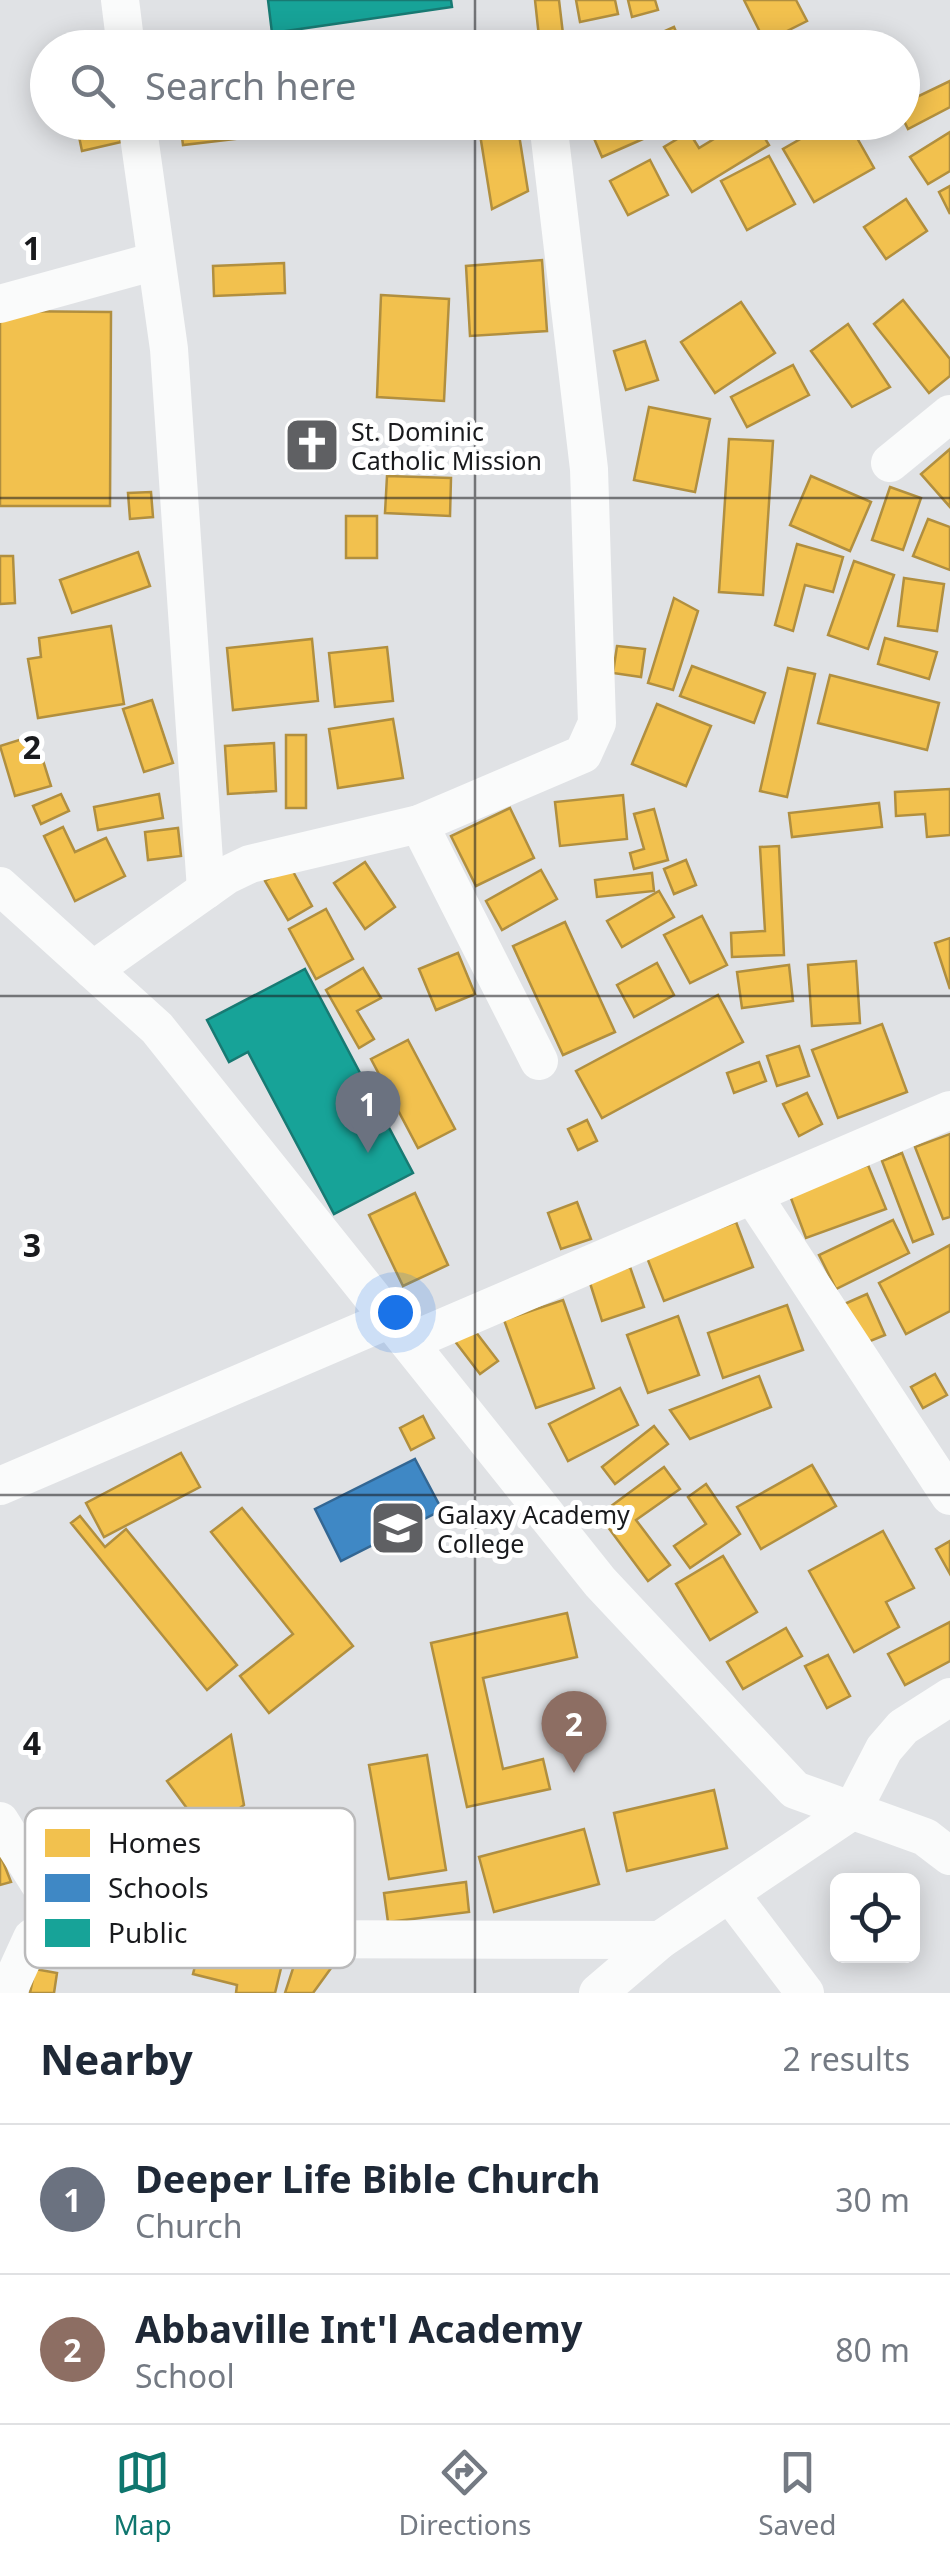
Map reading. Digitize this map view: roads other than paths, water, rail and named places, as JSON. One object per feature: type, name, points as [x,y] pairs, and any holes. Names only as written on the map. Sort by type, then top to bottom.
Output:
[{"type":"street","points":[[120,0],[124,30]]},
{"type":"street","points":[[139,140],[169,349],[206,890]]},
{"type":"street","points":[[93,970],[206,890],[250,864],[418,824],[583,754],[596,724],[589,469],[550,140]]},
{"type":"street","points":[[0,304],[156,261]]},
{"type":"street","points":[[890,464],[950,414]]},
{"type":"street","points":[[418,824],[540,1061]]},
{"type":"street","points":[[0,886],[158,1028],[600,1582],[795,1790],[926,1838],[950,1856]]},
{"type":"street","points":[[0,1486],[753,1196],[950,1110]]},
{"type":"street","points":[[753,1196],[950,1496]]},
{"type":"street","points":[[598,1993],[660,1940],[852,1811],[884,1748],[903,1727],[950,1698]]},
{"type":"street","points":[[0,1821],[25,1861]]},
{"type":"street","points":[[730,1894],[805,1993]]},
{"type":"street","points":[[355,1939],[660,1940]]},
{"type":"street","points":[[7,1993],[25,1953]]},
{"type":"place","name":"St. Dominic Catholic Mission","points":[[312,445]]},
{"type":"place","name":"Deeper Life Bible Church","points":[[368,1153]]},
{"type":"place","name":"Galaxy Academy College","points":[[398,1528]]},
{"type":"place","name":"Abbaville Int'l Academy","points":[[574,1773]]}]
